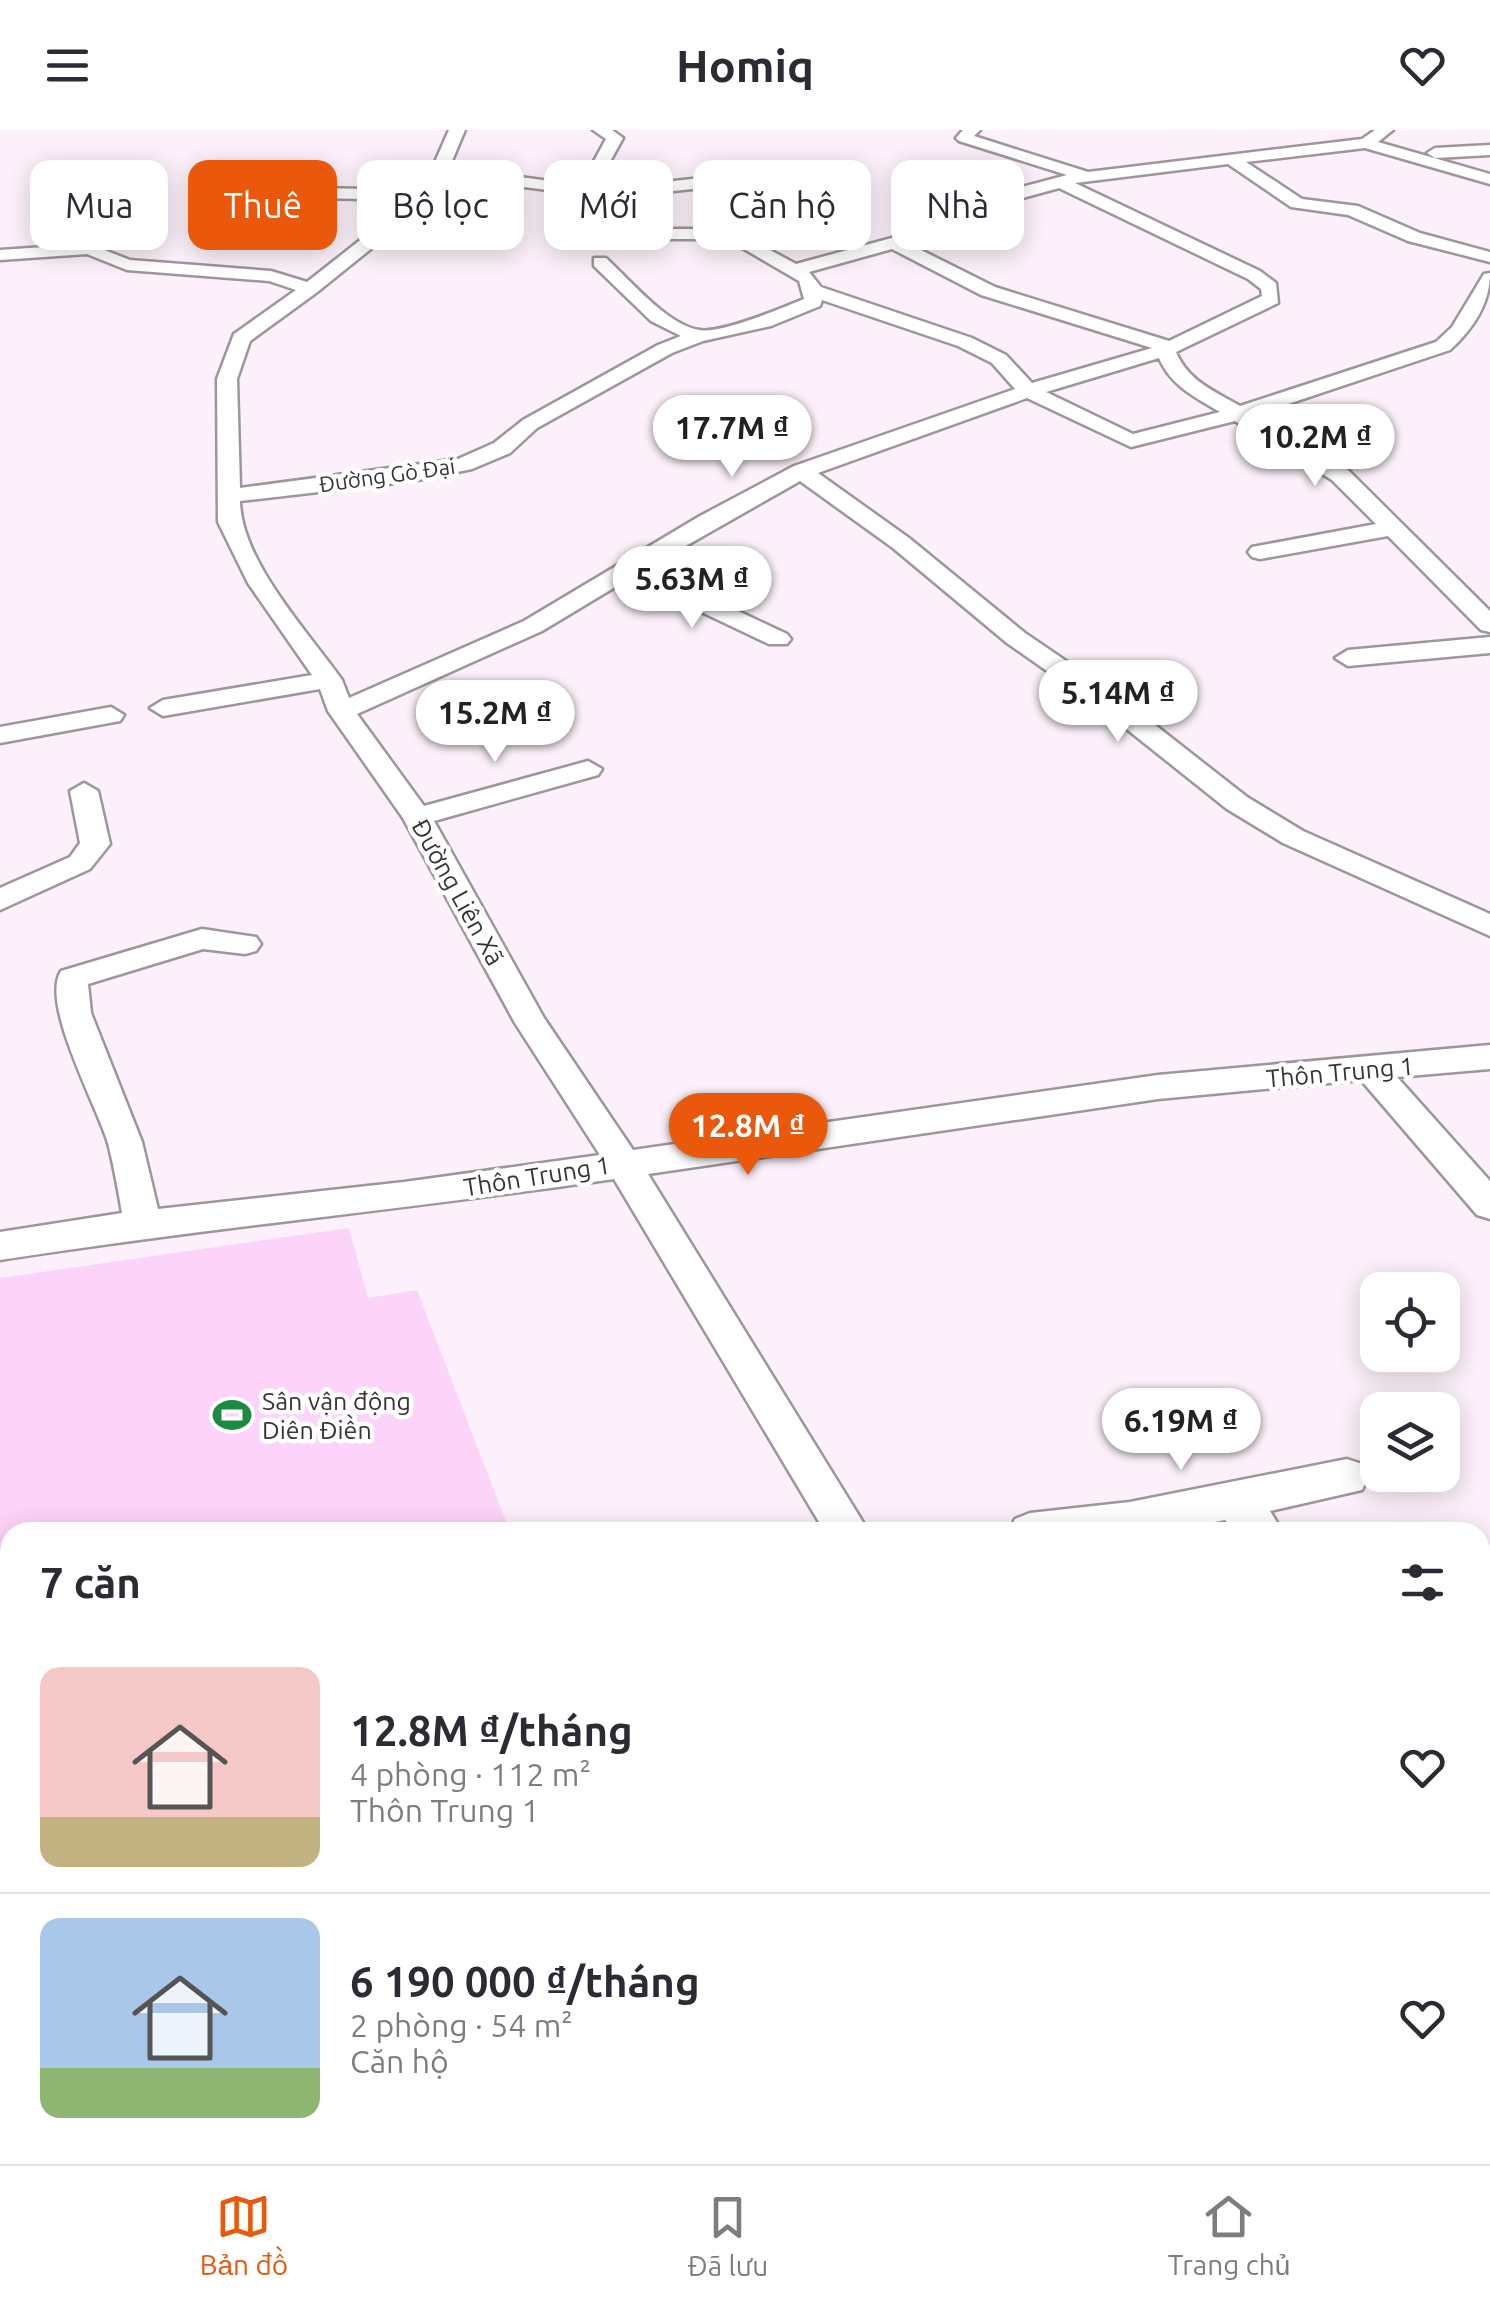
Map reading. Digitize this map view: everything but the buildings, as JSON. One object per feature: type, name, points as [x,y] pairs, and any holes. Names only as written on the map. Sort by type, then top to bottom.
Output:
[{"type":"street","name":"Đường Liên Xã","points":[[442,160],[457,130]]},
{"type":"street","points":[[602,130],[615,138],[606,160]]},
{"type":"street","points":[[972,130],[964,138],[1086,176]]},
{"type":"street","points":[[1366,143],[1385,130]]},
{"type":"street","points":[[1288,138],[1309,149]]},
{"type":"street","points":[[1024,192],[1086,176],[1366,143],[1490,179]]},
{"type":"street","points":[[1408,154],[1490,150]]},
{"type":"street","points":[[1230,159],[1296,203],[1352,210],[1414,237],[1490,257]]},
{"type":"street","points":[[341,712],[498,644],[708,521],[802,471],[1028,391],[1168,348],[1271,299],[1270,287],[1254,275],[1060,182]]},
{"type":"street","points":[[673,234],[730,234],[807,278],[814,292],[965,342],[999,359],[1028,391],[1131,441],[1236,414],[1443,346],[1483,307],[1490,278]]},
{"type":"street","points":[[795,270],[891,244]]},
{"type":"street","name":"Đường Liên Xã","points":[[357,248],[310,289],[249,330],[233,354],[227,380],[229,522],[243,555],[329,680],[341,712],[417,817],[531,1023],[622,1162],[842,1522]]},
{"type":"street","points":[[0,255],[90,249],[127,265],[271,276],[310,289]]},
{"type":"street","points":[[907,250],[988,291],[1168,348]]},
{"type":"street","points":[[600,262],[658,317],[697,337]]},
{"type":"street","name":"Đường Gò Đại","points":[[228,496],[413,474],[464,464],[502,448],[530,424],[643,359],[697,337],[804,309],[813,302],[814,292]]},
{"type":"street","points":[[1168,348],[1175,373],[1340,475],[1490,625]]},
{"type":"street","points":[[802,471],[901,543],[1016,638],[1113,706],[1237,804],[1294,837],[1490,926]]},
{"type":"street","points":[[1260,552],[1394,528]]},
{"type":"street","points":[[631,569],[778,640]]},
{"type":"street","points":[[1348,658],[1490,645]]},
{"type":"street","points":[[162,708],[329,680]]},
{"type":"street","points":[[0,735],[111,715]]},
{"type":"street","points":[[417,817],[588,769]]},
{"type":"street","points":[[0,900],[80,863],[94,844],[84,791]]},
{"type":"street","points":[[144,1224],[125,1142],[74,1012],[72,978],[202,938],[245,944]]},
{"type":"street","name":"Thôn Trung 1","points":[[0,1246],[144,1224],[404,1196],[1158,1087],[1490,1057]]},
{"type":"street","points":[[1371,1070],[1490,1205]]},
{"type":"street","points":[[1121,1522],[1347,1477]]},
{"type":"street","points":[[1232,1498],[1253,1522]]},
{"type":"shaded area","name":"Sân vận động Diên Điền","points":[[349,1228],[368,1298],[417,1290],[506,1522],[0,1522],[0,1278]]},
{"type":"place","name":"Sân vận động Diên Điền","points":[[232,1415]]}]
